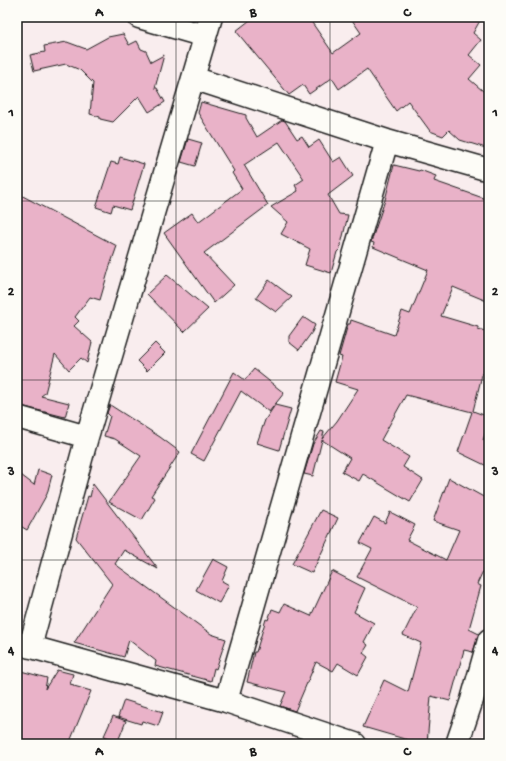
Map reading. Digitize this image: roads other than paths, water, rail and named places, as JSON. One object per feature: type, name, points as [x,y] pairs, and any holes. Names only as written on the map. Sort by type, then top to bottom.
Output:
[{"type":"street","points":[[139,17],[208,26],[87,437],[23,645],[226,701],[355,744]]},
{"type":"street","points":[[193,78],[388,141],[489,170]]},
{"type":"street","points":[[226,701],[388,141]]},
{"type":"street","points":[[17,418],[87,437]]},
{"type":"street","points":[[457,744],[472,700],[489,640]]}]
